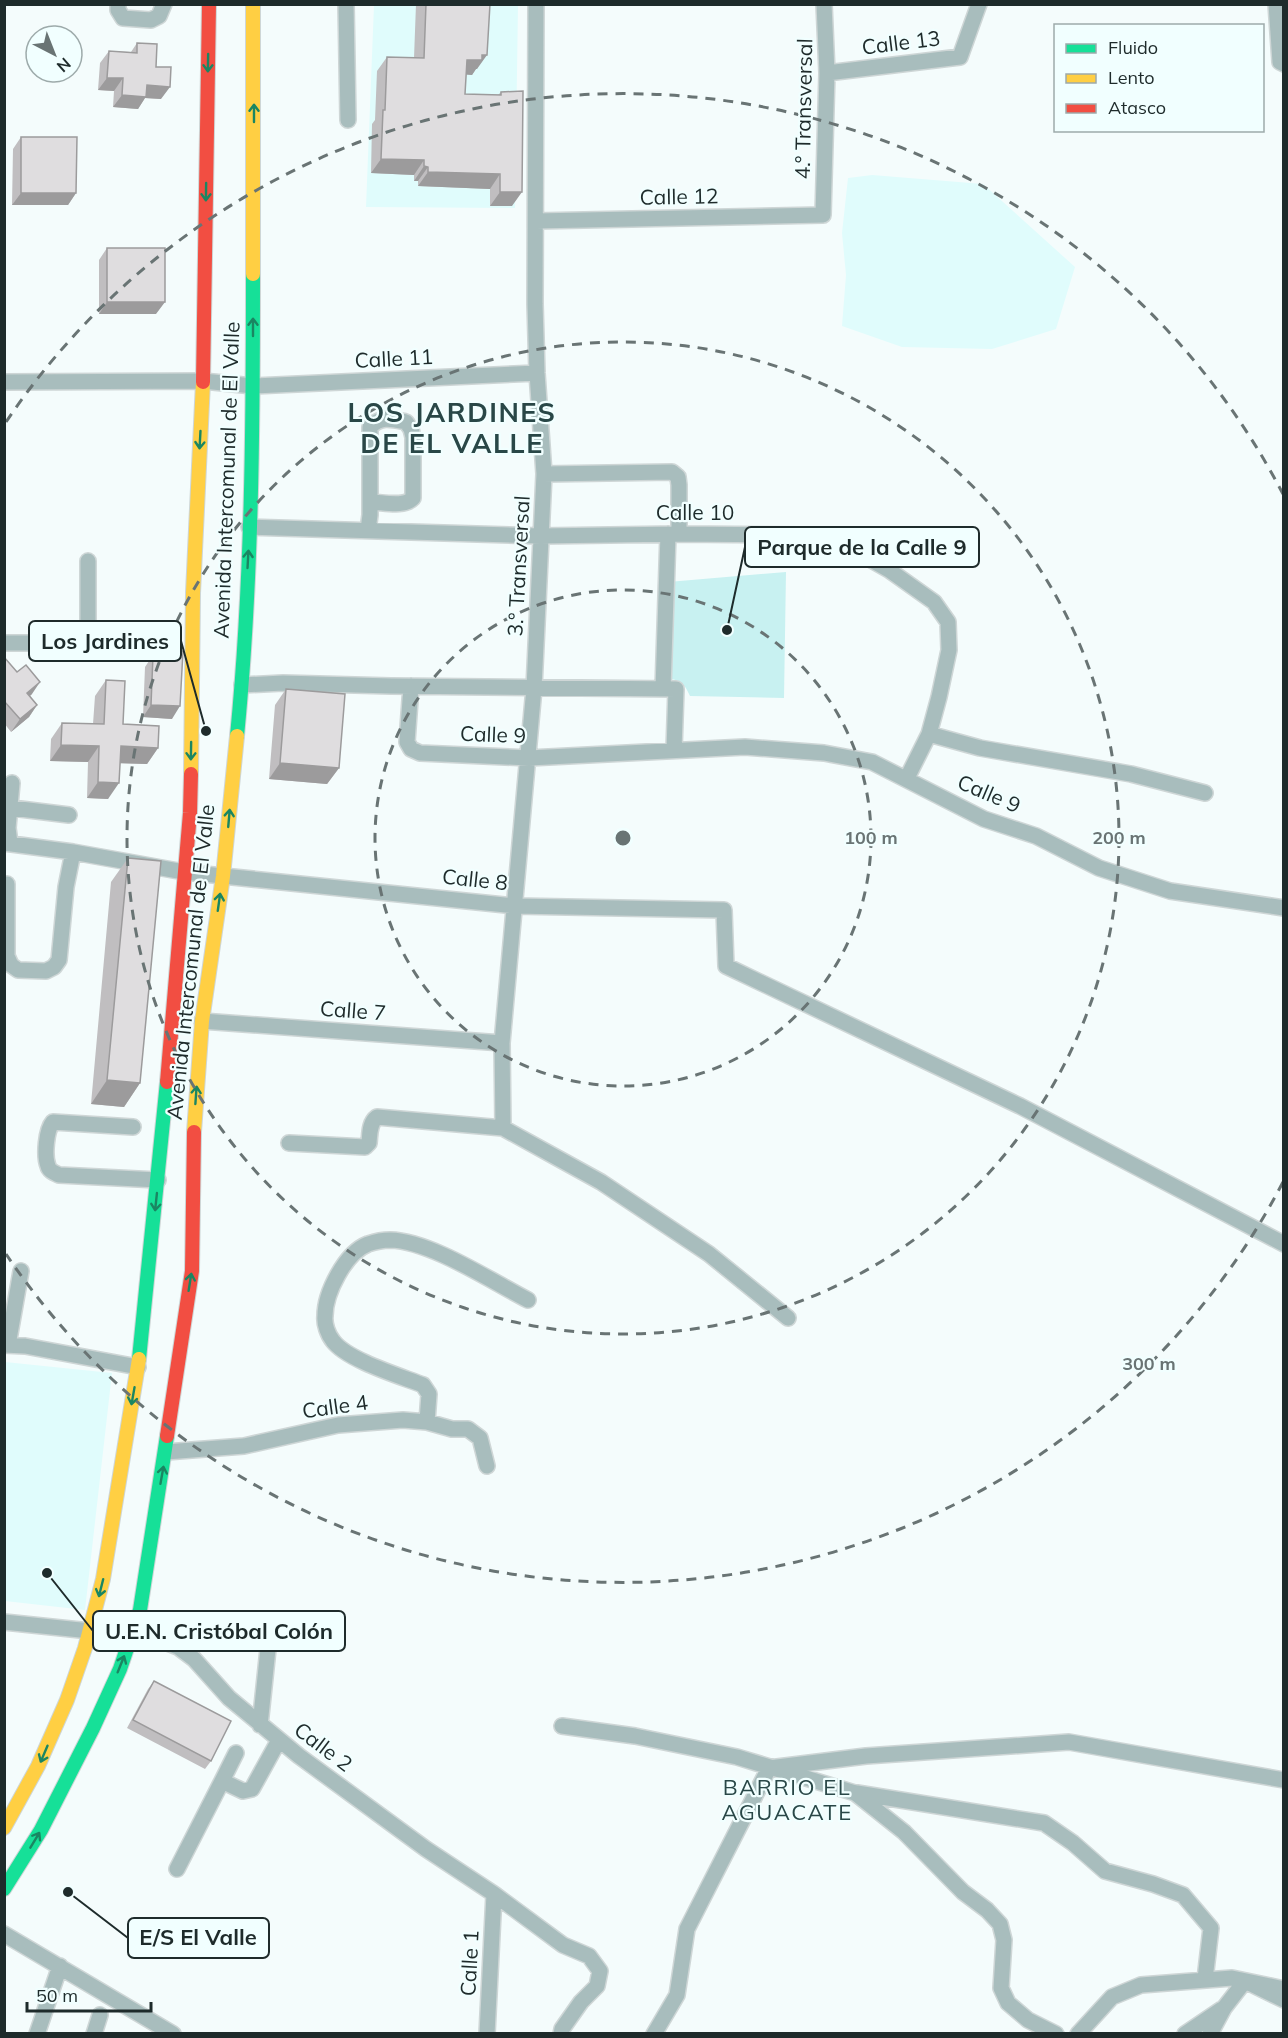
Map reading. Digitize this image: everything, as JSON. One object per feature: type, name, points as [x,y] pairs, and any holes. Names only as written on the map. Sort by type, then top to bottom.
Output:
[{"type":"main road","name":"Avenida Intercomunal de El Valle","points":[[4,1828],[38,1766],[67,1700],[90,1631],[103,1579],[138,1366],[158,1180],[190,813],[193,593],[203,381],[209,4]]},
{"type":"main road","name":"Avenida Intercomunal de El Valle","points":[[4,1889],[41,1830],[93,1728],[132,1636],[142,1600],[192,1271],[192,1154],[202,1021],[223,876],[242,685],[253,386],[253,4]]},
{"type":"street","points":[[118,4],[118,10],[123,18],[151,20],[159,16],[164,4]]},
{"type":"street","points":[[346,4],[348,120]]},
{"type":"street","name":"3.° Transversal","points":[[503,1128],[502,1043],[529,758],[544,474],[535,304],[536,4]]},
{"type":"street","name":"4.° Transversal","points":[[823,214],[827,73],[824,4]]},
{"type":"street","name":"Calle 13","points":[[827,73],[960,57],[979,4]]},
{"type":"street","points":[[1276,4],[1280,62],[1284,64]]},
{"type":"street","name":"Calle 12","points":[[536,221],[823,214]]},
{"type":"street","name":"Calle 11","points":[[203,381],[253,386],[537,373]]},
{"type":"street","points":[[4,382],[203,381]]},
{"type":"street","points":[[368,530],[370,427],[376,420],[387,418],[406,422],[413,437],[413,498],[409,502],[401,503],[370,502]]},
{"type":"street","points":[[544,474],[672,472],[678,477],[663,689]]},
{"type":"street","name":"Calle 10","points":[[249,527],[540,537],[674,534],[800,535],[850,548],[890,570],[934,603],[948,622],[949,650],[939,697],[929,734],[907,778]]},
{"type":"street","points":[[4,643],[68,641],[79,640],[84,636],[88,628],[88,561]]},
{"type":"street","points":[[242,685],[283,683],[676,689],[674,750]]},
{"type":"street","name":"Calle 9","points":[[411,686],[407,742],[411,749],[420,753],[529,758],[745,747],[824,753],[872,762],[984,819],[1036,836],[1099,868],[1170,891],[1284,908]]},
{"type":"street","points":[[929,734],[980,748],[1131,774],[1205,793]]},
{"type":"street","points":[[12,783],[7,808],[7,843],[184,872]]},
{"type":"street","points":[[7,808],[69,815]]},
{"type":"street","points":[[7,884],[7,956],[11,965],[18,970],[46,971],[54,967],[59,960],[66,887],[73,852]]},
{"type":"street","name":"Calle 8","points":[[184,872],[515,906],[724,910],[726,966],[1020,1106],[1284,1244]]},
{"type":"street","name":"Calle 7","points":[[202,1021],[502,1043]]},
{"type":"street","points":[[289,1143],[364,1147],[369,1143],[371,1126],[376,1118],[503,1128],[601,1182],[699,1247],[788,1318]]},
{"type":"street","points":[[133,1127],[53,1122],[47,1133],[47,1166],[59,1175],[158,1180]]},
{"type":"street","points":[[427,1422],[429,1394],[423,1385],[348,1355],[334,1343],[329,1334],[324,1315],[330,1291],[344,1264],[367,1244],[390,1240],[407,1243],[423,1247],[449,1259],[528,1300]]},
{"type":"street","points":[[21,1271],[6,1345],[25,1346],[138,1366]]},
{"type":"street","name":"Calle 4","points":[[166,1452],[244,1446],[338,1425],[403,1420],[468,1430],[480,1438],[487,1466]]},
{"type":"street","points":[[4,1622],[90,1631]]},
{"type":"street","name":"Calle 2","points":[[132,1636],[160,1640],[178,1647],[194,1659],[228,1698],[279,1740],[426,1849],[494,1894],[563,1945],[589,1956],[600,1971],[597,1986],[581,2002],[562,2029],[561,2034]]},
{"type":"street","points":[[260,1725],[268,1649]]},
{"type":"street","points":[[562,1726],[647,1739],[737,1757],[855,1792],[1044,1823],[1105,1871],[1183,1895],[1211,1928],[1205,1979]]},
{"type":"street","points":[[222,1781],[243,1791],[252,1789],[279,1740]]},
{"type":"street","points":[[769,1768],[866,1756],[1069,1742],[1284,1780]]},
{"type":"street","points":[[177,1869],[236,1753]]},
{"type":"street","points":[[654,2034],[677,1995],[687,1929],[769,1768]]},
{"type":"street","points":[[855,1792],[904,1832],[963,1892],[987,1910],[1000,1924],[1004,1940],[1001,1988],[1008,2003],[1028,2020],[1056,2034]]},
{"type":"street","name":"Calle 1","points":[[487,2034],[494,1894]]},
{"type":"street","points":[[4,1934],[174,2034]]},
{"type":"street","points":[[37,2034],[60,1966]]},
{"type":"street","points":[[1078,2034],[1112,1997],[1141,1985],[1233,1978],[1284,1989]]},
{"type":"street","points":[[1245,1981],[1284,2000]]},
{"type":"street","points":[[1210,2034],[1224,2008],[1245,1981]]},
{"type":"street","points":[[1185,2034],[1224,2008]]},
{"type":"street","points":[[94,2034],[100,2015]]},
{"type":"shaded area","points":[[374,5],[518,5],[515,208],[366,207]]},
{"type":"shaded area","points":[[872,175],[983,184],[1075,267],[1056,329],[992,349],[902,347],[842,326],[846,275],[842,233],[848,178]]},
{"type":"shaded area","points":[[786,572],[784,698],[690,696],[683,684],[671,679],[668,582]]},
{"type":"shaded area","points":[[5,1362],[112,1373],[85,1610],[5,1601]]},
{"type":"building","points":[[426,4],[490,4],[487,55],[482,55],[482,60],[467,60],[465,94],[501,95],[501,92],[523,91],[522,192],[500,192],[500,174],[428,172],[428,167],[424,166],[424,160],[381,159],[387,57],[424,58]]},
{"type":"building","points":[[137,43],[157,44],[156,67],[171,67],[170,87],[147,85],[146,97],[122,95],[123,78],[107,78],[109,51],[137,53]]},
{"type":"building","points":[[21,137],[77,137],[76,193],[21,193]]},
{"type":"building","points":[[107,248],[165,248],[165,302],[107,302]]},
{"type":"building","points":[[183,651],[180,706],[151,705],[153,655]]},
{"type":"building","points":[[4,657],[17,672],[26,665],[40,682],[27,693],[37,705],[20,719],[4,701]]},
{"type":"building","points":[[106,680],[125,681],[123,724],[159,726],[158,748],[121,746],[119,783],[98,782],[99,746],[61,745],[62,723],[104,724]]},
{"type":"building","points":[[286,689],[345,694],[339,768],[280,763]]},
{"type":"building","points":[[128,858],[161,861],[140,1083],[107,1080]]},
{"type":"building","points":[[154,1681],[231,1721],[211,1761],[133,1720]]},
{"type":"traffic: fast","points":[[237,736],[249,563],[253,274]]},
{"type":"traffic: fast","points":[[139,1359],[167,1082]]},
{"type":"traffic: fast","points":[[4,1889],[41,1830],[120,1669],[140,1610],[167,1436]]},
{"type":"traffic: slow","points":[[253,4],[253,274]]},
{"type":"traffic: slow","points":[[191,774],[193,593],[203,382]]},
{"type":"traffic: slow","points":[[194,1132],[202,1021],[223,876],[237,736]]},
{"type":"traffic: slow","points":[[4,1828],[38,1766],[67,1700],[85,1648],[103,1579],[139,1359]]},
{"type":"traffic: jam","points":[[203,382],[209,4]]},
{"type":"traffic: jam","points":[[167,1082],[190,813],[191,774]]},
{"type":"traffic: jam","points":[[167,1436],[192,1271],[194,1132]]},
{"type":"place","name":"Parque de la Calle 9","points":[[727,630]]},
{"type":"place","name":"Los Jardines","points":[[206,731]]},
{"type":"place","name":"U.E.N. Cristóbal Colón","points":[[47,1573]]},
{"type":"place","name":"E/S El Valle","points":[[68,1892]]},
{"type":"district","name":"LOS JARDINES DE EL VALLE","points":[[452,428]]},
{"type":"district","name":"BARRIO EL AGUACATE","points":[[787,1800]]}]
